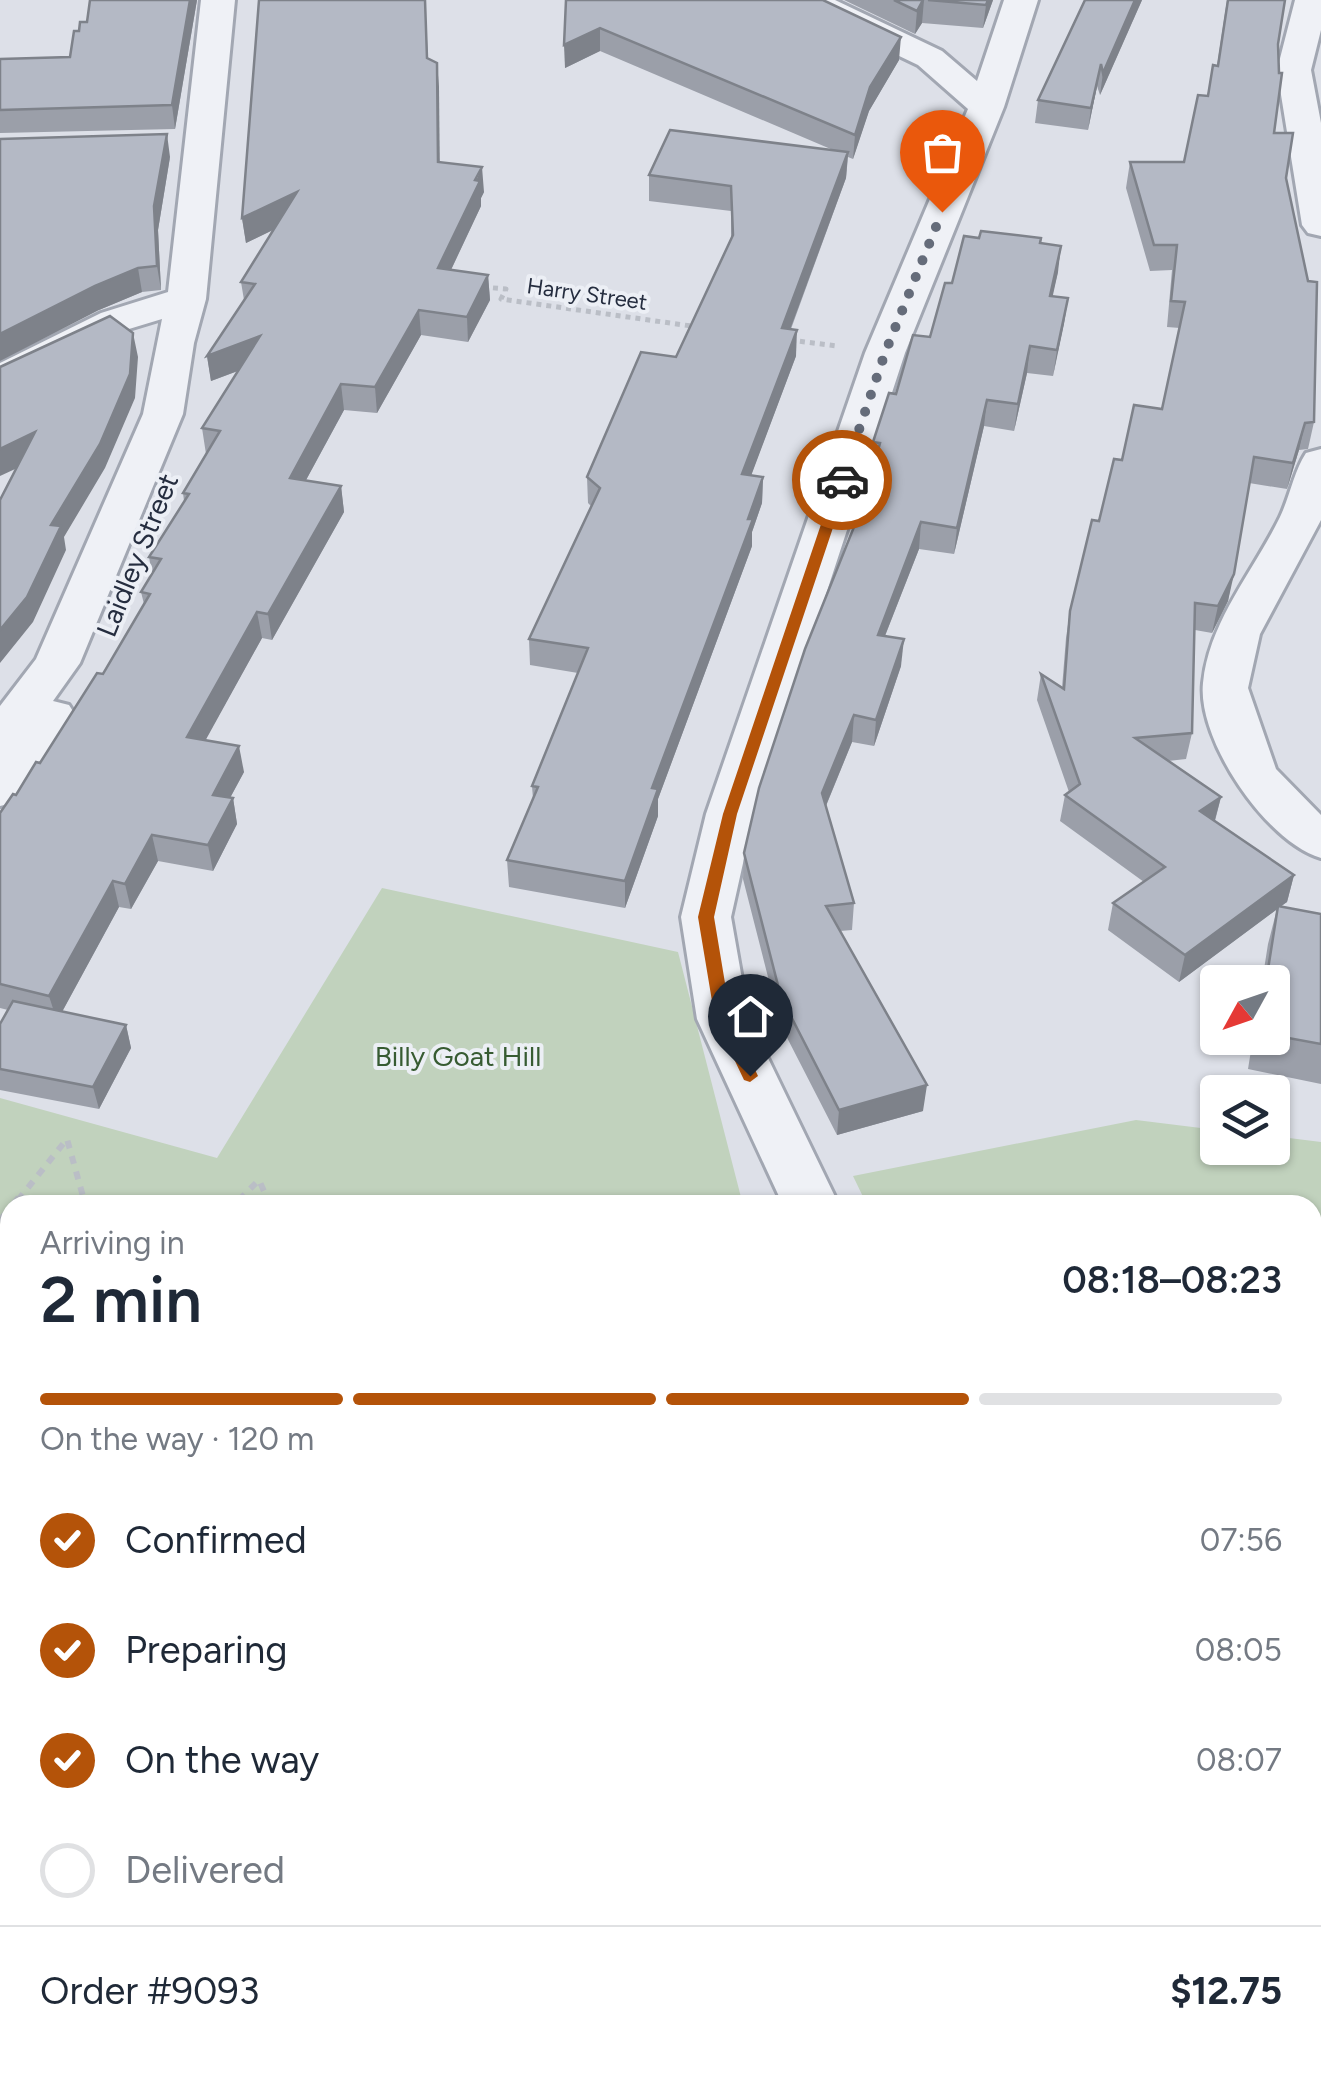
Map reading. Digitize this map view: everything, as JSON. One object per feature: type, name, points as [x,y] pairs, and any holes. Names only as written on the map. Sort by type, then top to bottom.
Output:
[{"type":"street","name":"Laidley Street","points":[[0,739],[57,663],[163,414],[174,344],[187,299],[218,0]]},
{"type":"street","points":[[808,0],[930,58],[986,107]]},
{"type":"street","points":[[806,1195],[723,1019],[706,917],[730,814],[885,353],[986,107],[1021,0]]},
{"type":"street","points":[[1312,0],[1294,70],[1321,225]]},
{"type":"street","points":[[166,143],[204,142]]},
{"type":"street","name":"Laidley Street","points":[[0,790],[98,653],[199,400],[208,337],[187,299]]},
{"type":"street","points":[[0,378],[116,321],[187,299]]},
{"type":"street","points":[[1321,462],[1294,532],[1229,653],[1225,691],[1247,761],[1272,801],[1321,841]]},
{"type":"street","points":[[1272,801],[1321,803]]},
{"type":"path","name":"Harry Street","points":[[468,285],[506,289],[501,299],[712,329]]},
{"type":"path","points":[[789,339],[885,353]]},
{"type":"path","points":[[22,1195],[67,1139],[82,1195]]},
{"type":"path","points":[[244,1195],[259,1180],[266,1195]]},
{"type":"green space","name":"Billy Goat Hill","points":[[382,888],[678,952],[740,1195],[0,1195],[0,1098],[217,1158]]},
{"type":"green space","points":[[1136,1120],[1200,1128],[1200,1165],[1290,1165],[1290,1138],[1321,1142],[1321,1195],[862,1195],[853,1176]]},
{"type":"building","points":[[90,0],[190,0],[172,105],[0,110],[0,59],[70,57],[74,31],[79,31],[80,22],[87,22]]},
{"type":"building","points":[[259,0],[425,0],[427,58],[437,63],[438,162],[482,167],[475,180],[480,181],[438,268],[488,275],[467,317],[419,310],[375,387],[341,384],[290,478],[341,486],[268,614],[257,612],[187,737],[239,746],[213,795],[233,798],[208,845],[152,835],[125,884],[113,881],[49,996],[0,984],[0,813],[36,762],[40,763],[97,673],[103,674],[150,594],[141,592],[161,559],[149,557],[189,494],[183,493],[220,431],[202,428],[260,336],[207,356],[255,284],[241,282],[297,192],[242,218]]},
{"type":"building","points":[[566,0],[823,0],[901,37],[870,87],[855,135],[600,28],[564,45]]},
{"type":"building","points":[[894,0],[923,0],[917,11]]},
{"type":"building","points":[[928,0],[988,0],[986,5]]},
{"type":"building","points":[[1085,0],[1135,0],[1103,73],[1101,64],[1091,108],[1038,100]]},
{"type":"building","points":[[1228,0],[1285,0],[1278,44],[1282,73],[1274,133],[1293,133],[1286,178],[1308,281],[1317,282],[1314,422],[1305,423],[1293,463],[1254,457],[1234,574],[1218,606],[1195,603],[1192,733],[1135,738],[1221,797],[1200,811],[1294,875],[1185,955],[1113,903],[1165,867],[1065,795],[1080,784],[1041,674],[1064,689],[1070,611],[1092,520],[1099,521],[1114,459],[1122,460],[1134,405],[1162,409],[1185,302],[1171,301],[1177,245],[1154,245],[1130,162],[1184,162],[1198,95],[1208,96],[1213,65],[1218,66]]},
{"type":"building","points":[[670,130],[848,152],[782,328],[797,330],[742,474],[763,477],[748,519],[753,519],[652,788],[658,789],[625,881],[507,860],[538,787],[532,786],[588,648],[529,639],[600,488],[587,477],[641,352],[676,357],[733,235],[731,186],[649,175]]},
{"type":"building","points":[[167,134],[154,206],[157,266],[138,268],[95,286],[0,334],[0,139]]},
{"type":"building","points":[[981,231],[1041,238],[1040,243],[1061,246],[1050,296],[1068,298],[1057,350],[1030,346],[1018,404],[987,400],[957,528],[921,522],[878,635],[904,639],[876,720],[854,715],[822,793],[854,903],[826,906],[927,1085],[839,1110],[781,997],[744,853],[759,788],[805,649],[864,502],[880,443],[873,442],[889,393],[896,394],[913,335],[930,337],[945,283],[952,283],[964,236],[979,238]]},
{"type":"building","points":[[110,316],[133,333],[130,374],[100,444],[51,525],[61,526],[27,597],[0,630],[0,500],[35,432],[0,449],[0,367]]},
{"type":"building","points":[[1278,906],[1321,914],[1321,1044],[1290,1038],[1290,965],[1269,965]]},
{"type":"building","points":[[13,1001],[126,1025],[93,1087],[0,1069],[0,1024]]},
{"type":"way so far","points":[[842,480],[885,353],[942,212]]},
{"type":"route","points":[[750,1076],[723,1019],[706,917],[730,814],[842,480]]}]
